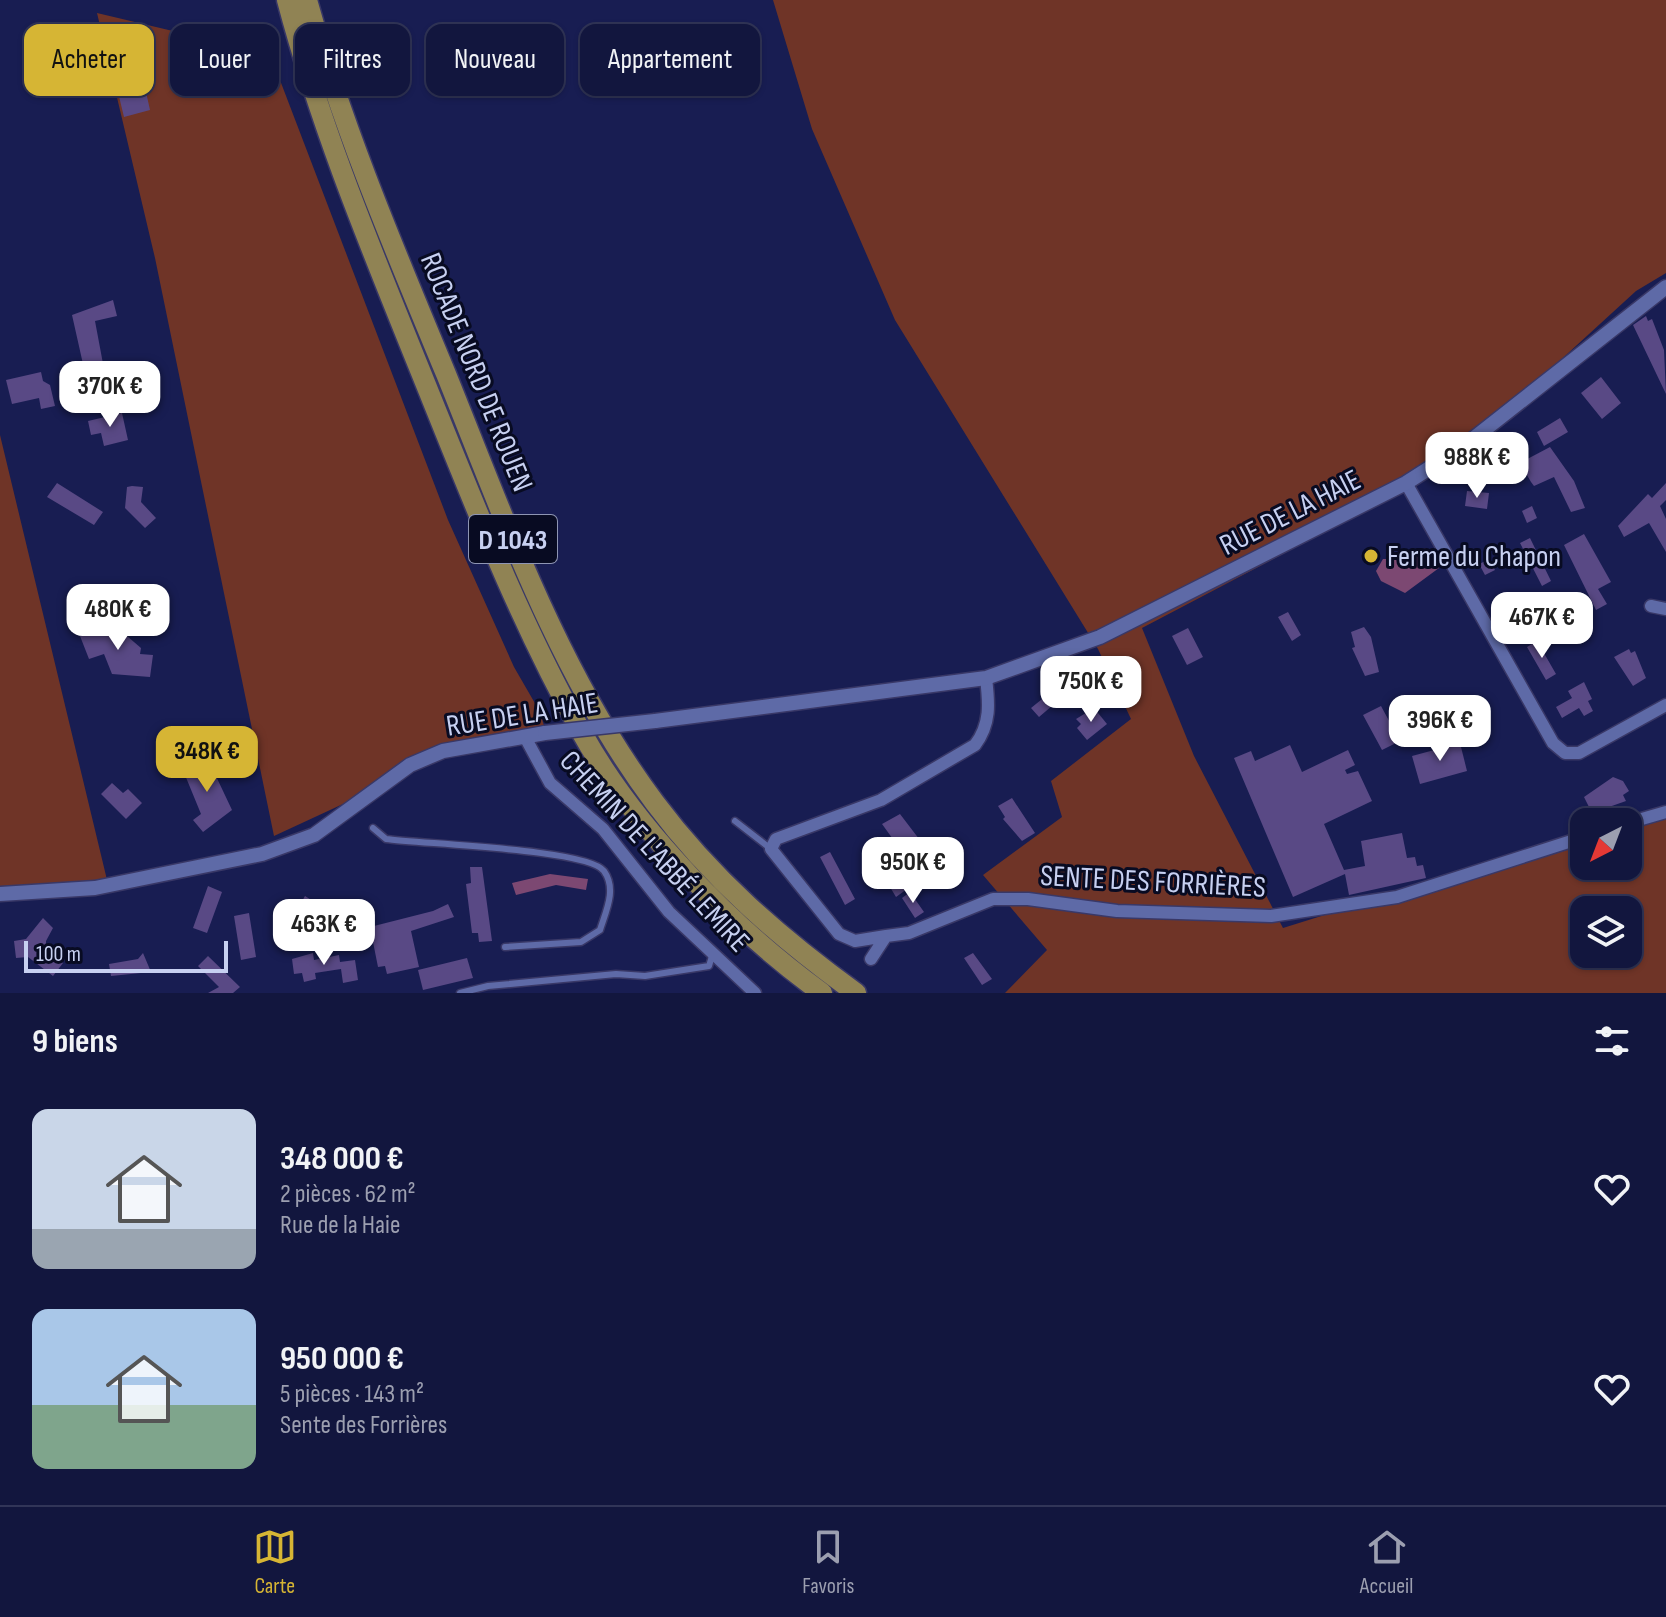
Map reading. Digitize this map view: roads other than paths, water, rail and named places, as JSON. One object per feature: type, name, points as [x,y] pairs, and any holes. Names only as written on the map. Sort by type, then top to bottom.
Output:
[{"type":"highway","name":"ROCADE NORD DE ROUEN","points":[[287,0],[307,75],[343,181],[502,574],[582,735],[626,798],[688,874],[765,948],[822,993]]},
{"type":"highway","name":"ROCADE NORD DE ROUEN","points":[[307,0],[357,157],[525,568],[598,716],[654,802],[703,861],[777,933],[856,993]]},
{"type":"street","name":"RUE DE LA HAIE","points":[[0,894],[95,888],[262,854],[314,835],[410,765],[443,751],[545,733],[986,678],[1100,637],[1406,483],[1464,446],[1665,292]]},
{"type":"street","points":[[1406,483],[1553,743],[1565,753],[1579,753],[1666,705]]},
{"type":"street","points":[[1651,606],[1666,609]]},
{"type":"street","points":[[886,936],[855,941],[839,934],[771,849],[776,839],[881,800],[975,745],[985,732],[989,708],[986,678]]},
{"type":"street","name":"CHEMIN DE L'ABBÉ LEMIRE","points":[[525,737],[550,783],[603,829],[669,912],[712,956],[755,993]]},
{"type":"street","points":[[1642,819],[1666,812]]},
{"type":"street","name":"SENTE DES FORRIÈRES","points":[[886,936],[909,933],[993,899],[1028,899],[1117,911],[1287,914],[1397,897],[1570,841]]},
{"type":"street","points":[[871,959],[886,936]]},
{"type":"lane","points":[[735,821],[771,849]]},
{"type":"lane","points":[[373,828],[386,839],[539,853],[588,860],[603,869],[610,887],[600,930],[581,942],[505,947]]},
{"type":"lane","points":[[460,993],[488,986],[616,974],[645,976],[709,966],[712,956]]},
{"type":"place","name":"Ferme du Chapon","points":[[1371,556]]}]
